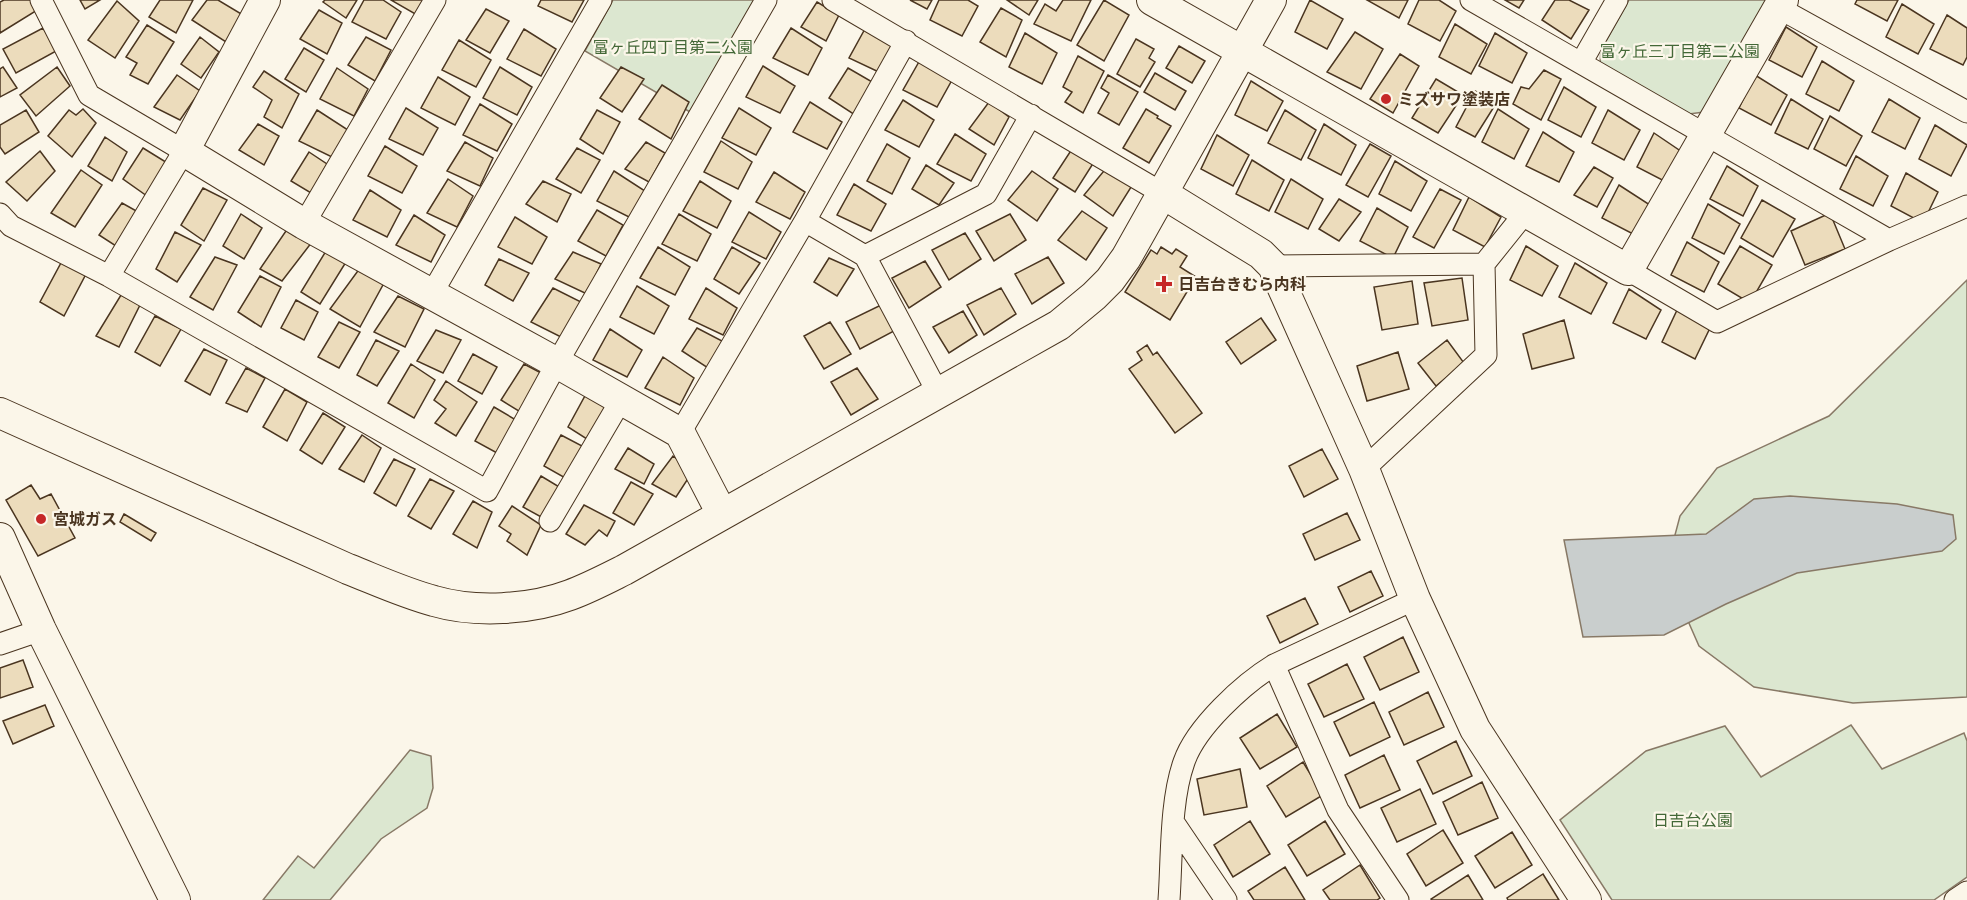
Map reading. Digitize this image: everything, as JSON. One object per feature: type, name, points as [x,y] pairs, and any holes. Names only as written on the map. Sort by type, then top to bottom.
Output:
[{"type":"street","points":[[41,0],[89,95],[304,224],[557,363],[680,434],[722,514]]},
{"type":"street","points":[[304,224],[435,0]]},
{"type":"street","points":[[431,295],[602,0]]},
{"type":"street","points":[[0,214],[11,226],[109,276],[487,491],[557,363],[766,0]]},
{"type":"street","points":[[833,0],[1162,193],[1261,254],[1274,266],[1364,469],[1415,599],[1475,729],[1586,900]]},
{"type":"street","points":[[1152,0],[1717,322],[1889,240],[1967,206]]},
{"type":"street","points":[[0,413],[348,569],[436,602],[464,607],[519,606],[568,596],[624,570],[1059,324],[1094,296],[1110,280],[1126,258],[1271,0]]},
{"type":"street","points":[[1471,0],[1889,240]]},
{"type":"street","points":[[1581,63],[1617,0]]},
{"type":"street","points":[[109,276],[184,152],[261,1]]},
{"type":"street","points":[[1628,270],[1781,4],[1967,112]]},
{"type":"street","points":[[680,434],[806,221],[906,41]]},
{"type":"street","points":[[865,256],[986,194],[1031,115]]},
{"type":"street","points":[[1364,469],[1486,355],[1484,264],[1525,213]]},
{"type":"street","points":[[806,221],[865,256],[938,393]]},
{"type":"street","points":[[1274,266],[1484,264]]},
{"type":"street","points":[[550,521],[621,400]]},
{"type":"street","points":[[0,538],[41,630],[175,900]]},
{"type":"street","points":[[1169,900],[1177,794],[1184,761],[1202,729],[1254,677],[1274,665],[1415,599]]},
{"type":"street","points":[[0,644],[41,630]]},
{"type":"street","points":[[1274,665],[1338,810],[1398,900]]},
{"type":"street","points":[[1174,823],[1226,900]]},
{"type":"street","points":[[1955,900],[1967,892]]},
{"type":"green space","name":"富ヶ丘四丁目第二公園","points":[[613,0],[757,0],[690,112],[585,51]]},
{"type":"green space","name":"富ヶ丘三丁目第二公園","points":[[1629,0],[1769,0],[1704,112],[1689,114],[1600,63],[1601,50]]},
{"type":"green space","points":[[1967,280],[1967,697],[1853,703],[1754,687],[1699,646],[1674,589],[1671,550],[1680,516],[1717,468],[1829,416]]},
{"type":"green space","name":"日吉台公園","points":[[1851,725],[1882,769],[1964,733],[1967,741],[1967,877],[1934,900],[1612,900],[1560,820],[1646,751],[1725,726],[1761,777]]},
{"type":"green space","points":[[410,750],[431,756],[433,788],[427,808],[381,839],[330,900],[263,900],[298,856],[314,868]]},
{"type":"shaded area","points":[[1790,496],[1897,504],[1953,515],[1956,539],[1942,551],[1797,573],[1726,604],[1664,635],[1583,637],[1564,540],[1706,534],[1754,499]]},
{"type":"building","points":[[35,0],[39,9],[0,33],[0,2]]},
{"type":"building","points":[[80,0],[100,0],[85,9]]},
{"type":"building","points":[[160,0],[193,0],[176,33],[149,17]]},
{"type":"building","points":[[207,0],[218,0],[243,15],[226,42],[192,20]]},
{"type":"building","points":[[325,0],[357,0],[346,18],[323,2]]},
{"type":"building","points":[[364,0],[383,0],[401,12],[386,39],[352,22]]},
{"type":"building","points":[[391,0],[425,0],[417,15]]},
{"type":"building","points":[[541,0],[584,0],[572,22],[538,6]]},
{"type":"building","points":[[910,0],[932,0],[927,9]]},
{"type":"building","points":[[939,0],[968,0],[978,6],[962,36],[930,20]]},
{"type":"building","points":[[1007,0],[1038,0],[1029,15]]},
{"type":"building","points":[[1063,0],[1091,0],[1071,41],[1034,24],[1045,4],[1056,11]]},
{"type":"building","points":[[1104,0],[1129,15],[1104,61],[1077,45]]},
{"type":"building","points":[[1310,0],[1343,19],[1327,49],[1295,32]]},
{"type":"building","points":[[1367,0],[1408,0],[1399,18]]},
{"type":"building","points":[[1419,0],[1439,0],[1456,11],[1440,41],[1408,24]]},
{"type":"building","points":[[1505,0],[1524,0],[1519,8]]},
{"type":"building","points":[[1555,0],[1569,0],[1589,10],[1571,39],[1542,20]]},
{"type":"building","points":[[1857,0],[1898,0],[1887,21],[1855,4]]},
{"type":"building","points":[[117,1],[139,21],[115,58],[88,40]]},
{"type":"building","points":[[817,2],[839,15],[826,41],[801,27]]},
{"type":"building","points":[[1902,4],[1934,24],[1918,54],[1886,37]]},
{"type":"building","points":[[1001,8],[1022,20],[1006,57],[980,42]]},
{"type":"building","points":[[486,9],[509,21],[490,53],[466,40]]},
{"type":"building","points":[[319,10],[342,23],[327,54],[300,39]]},
{"type":"building","points":[[1947,15],[1967,28],[1967,57],[1963,65],[1930,49]]},
{"type":"building","points":[[1455,24],[1487,44],[1471,74],[1439,57]]},
{"type":"building","points":[[147,25],[174,42],[148,84],[130,75],[137,63],[126,57]]},
{"type":"building","points":[[866,27],[898,47],[883,74],[849,58]]},
{"type":"building","points":[[1786,27],[1817,47],[1802,77],[1769,60]]},
{"type":"building","points":[[43,28],[58,50],[16,73],[3,49]]},
{"type":"building","points":[[791,28],[822,48],[808,75],[773,58]]},
{"type":"building","points":[[524,29],[556,49],[541,76],[507,59]]},
{"type":"building","points":[[1355,32],[1383,49],[1361,89],[1327,72]]},
{"type":"building","points":[[1025,33],[1057,53],[1042,84],[1009,67]]},
{"type":"building","points":[[1495,33],[1527,53],[1512,83],[1479,66]]},
{"type":"building","points":[[200,37],[219,52],[201,78],[181,64]]},
{"type":"building","points":[[366,37],[391,50],[375,81],[348,65]]},
{"type":"building","points":[[1136,39],[1154,49],[1149,58],[1155,62],[1140,87],[1117,74]]},
{"type":"building","points":[[459,40],[491,60],[476,87],[442,70]]},
{"type":"building","points":[[1179,46],[1205,61],[1192,83],[1166,68]]},
{"type":"building","points":[[304,48],[324,60],[306,92],[285,79]]},
{"type":"building","points":[[1400,54],[1419,66],[1393,113],[1370,99]]},
{"type":"building","points":[[1078,56],[1104,71],[1083,113],[1065,102],[1072,92],[1063,87]]},
{"type":"building","points":[[920,60],[952,80],[937,107],[903,90]]},
{"type":"building","points":[[1822,61],[1854,81],[1839,111],[1806,94]]},
{"type":"building","points":[[763,66],[795,86],[780,113],[746,97]]},
{"type":"building","points":[[3,67],[17,88],[0,97],[0,69]]},
{"type":"building","points":[[57,67],[70,86],[36,116],[20,95]]},
{"type":"building","points":[[500,67],[532,87],[517,115],[483,98]]},
{"type":"building","points":[[621,67],[644,79],[622,112],[600,98]]},
{"type":"building","points":[[337,68],[368,89],[354,116],[320,99]]},
{"type":"building","points":[[848,68],[874,83],[855,115],[829,98]]},
{"type":"building","points":[[1544,70],[1561,79],[1541,120],[1513,104],[1521,87],[1529,89]]},
{"type":"building","points":[[264,71],[299,94],[282,128],[264,117],[272,100],[253,87]]},
{"type":"building","points":[[1155,73],[1186,91],[1175,110],[1144,92]]},
{"type":"building","points":[[177,75],[200,91],[180,120],[154,107]]},
{"type":"building","points":[[1108,75],[1138,92],[1119,125],[1098,113],[1109,93],[1101,88]]},
{"type":"building","points":[[1755,75],[1787,95],[1771,125],[1739,108]]},
{"type":"building","points":[[438,77],[470,97],[455,125],[421,108]]},
{"type":"building","points":[[1436,79],[1463,95],[1438,133],[1412,118]]},
{"type":"building","points":[[1251,81],[1283,101],[1267,131],[1235,115]]},
{"type":"building","points":[[662,85],[689,102],[671,139],[639,119]]},
{"type":"building","points":[[1564,87],[1596,107],[1581,137],[1548,120]]},
{"type":"building","points":[[1475,91],[1497,102],[1475,137],[1456,127]]},
{"type":"building","points":[[1791,99],[1823,119],[1808,149],[1775,133]]},
{"type":"building","points":[[1889,99],[1920,118],[1905,149],[1872,132]]},
{"type":"building","points":[[903,100],[934,120],[919,147],[885,130]]},
{"type":"building","points":[[810,102],[842,122],[827,149],[793,132]]},
{"type":"building","points":[[989,102],[1009,117],[994,145],[969,129]]},
{"type":"building","points":[[480,104],[512,124],[497,151],[463,135]]},
{"type":"building","points":[[406,108],[438,128],[423,155],[389,139]]},
{"type":"building","points":[[739,108],[771,128],[756,155],[722,138]]},
{"type":"building","points":[[83,109],[96,123],[72,157],[48,136],[69,110],[76,115]]},
{"type":"building","points":[[1146,109],[1171,126],[1149,163],[1123,148]]},
{"type":"building","points":[[1498,109],[1529,129],[1514,159],[1482,142]]},
{"type":"building","points":[[26,110],[39,132],[5,154],[0,147],[0,125]]},
{"type":"building","points":[[317,110],[348,130],[334,158],[299,141]]},
{"type":"building","points":[[597,110],[620,122],[603,154],[580,139]]},
{"type":"building","points":[[1285,110],[1316,130],[1301,160],[1268,143]]},
{"type":"building","points":[[1608,110],[1640,130],[1624,160],[1592,143]]},
{"type":"building","points":[[1830,116],[1862,136],[1846,166],[1814,149]]},
{"type":"building","points":[[258,124],[279,136],[264,165],[239,150]]},
{"type":"building","points":[[1324,124],[1356,145],[1341,175],[1308,158]]},
{"type":"building","points":[[1935,125],[1967,145],[1951,176],[1919,159]]},
{"type":"building","points":[[1543,132],[1574,152],[1559,182],[1526,166]]},
{"type":"building","points":[[1654,133],[1685,154],[1670,184],[1637,167]]},
{"type":"building","points":[[955,134],[986,154],[971,181],[937,164]]},
{"type":"building","points":[[1217,135],[1249,155],[1233,186],[1201,169]]},
{"type":"building","points":[[105,137],[127,152],[112,181],[88,166]]},
{"type":"building","points":[[721,141],[752,162],[738,189],[704,172]]},
{"type":"building","points":[[465,142],[493,158],[480,186],[447,171]]},
{"type":"building","points":[[646,142],[665,153],[649,182],[625,169]]},
{"type":"building","points":[[887,144],[910,158],[892,194],[867,181]]},
{"type":"building","points":[[1370,144],[1391,156],[1368,197],[1346,185]]},
{"type":"building","points":[[385,146],[417,166],[402,193],[368,176]]},
{"type":"building","points":[[143,148],[169,164],[147,196],[123,179]]},
{"type":"building","points":[[577,148],[600,160],[581,193],[556,179]]},
{"type":"building","points":[[1072,149],[1094,162],[1075,192],[1053,178]]},
{"type":"building","points":[[40,151],[55,171],[27,201],[6,182]]},
{"type":"building","points":[[309,152],[327,164],[311,193],[291,181]]},
{"type":"building","points":[[1856,156],[1888,176],[1873,206],[1840,189]]},
{"type":"building","points":[[1252,160],[1284,180],[1269,211],[1236,194]]},
{"type":"building","points":[[1395,161],[1427,181],[1411,211],[1379,194]]},
{"type":"building","points":[[926,165],[954,183],[939,205],[912,189]]},
{"type":"building","points":[[1108,166],[1133,184],[1113,216],[1084,195]]},
{"type":"building","points":[[1727,166],[1758,186],[1743,216],[1710,199]]},
{"type":"building","points":[[1594,167],[1613,178],[1597,207],[1574,195]]},
{"type":"building","points":[[81,170],[102,185],[75,227],[51,213]]},
{"type":"building","points":[[614,171],[645,191],[631,218],[597,201]]},
{"type":"building","points":[[1032,171],[1058,189],[1037,221],[1008,200]]},
{"type":"building","points":[[774,172],[805,192],[790,219],[756,202]]},
{"type":"building","points":[[1906,173],[1938,192],[1923,223],[1891,206]]},
{"type":"building","points":[[448,179],[473,196],[457,227],[427,213]]},
{"type":"building","points":[[1291,179],[1323,199],[1308,229],[1275,212]]},
{"type":"building","points":[[543,181],[571,194],[557,222],[526,204]]},
{"type":"building","points":[[700,181],[731,201],[717,228],[683,211]]},
{"type":"building","points":[[854,184],[886,204],[871,231],[837,215]]},
{"type":"building","points":[[1619,185],[1650,205],[1635,235],[1602,218]]},
{"type":"building","points":[[203,188],[227,200],[204,241],[181,225]]},
{"type":"building","points":[[1440,189],[1461,200],[1434,248],[1413,237]]},
{"type":"building","points":[[370,190],[401,210],[387,237],[353,220]]},
{"type":"building","points":[[1469,197],[1501,217],[1485,247],[1453,230]]},
{"type":"building","points":[[1339,199],[1361,212],[1339,241],[1319,229]]},
{"type":"building","points":[[1762,200],[1795,219],[1773,257],[1741,238]]},
{"type":"building","points":[[122,203],[140,213],[119,248],[99,235]]},
{"type":"building","points":[[1708,204],[1740,224],[1724,254],[1692,238]]},
{"type":"building","points":[[1377,208],[1408,227],[1393,258],[1360,241]]},
{"type":"building","points":[[597,210],[623,225],[606,256],[578,241]]},
{"type":"building","points":[[1082,211],[1107,228],[1086,260],[1058,240]]},
{"type":"building","points":[[749,212],[781,232],[766,259],[732,242]]},
{"type":"building","points":[[1830,213],[1845,249],[1805,265],[1791,231]]},
{"type":"building","points":[[241,214],[262,228],[244,259],[223,246]]},
{"type":"building","points":[[679,214],[711,234],[697,261],[662,244]]},
{"type":"building","points":[[1010,214],[1026,240],[994,261],[976,231]]},
{"type":"building","points":[[414,215],[445,235],[431,262],[396,245]]},
{"type":"building","points":[[515,217],[547,237],[532,264],[498,247]]},
{"type":"building","points":[[288,228],[312,242],[282,281],[260,269]]},
{"type":"building","points":[[175,232],[201,245],[177,282],[156,269]]},
{"type":"building","points":[[965,233],[981,259],[949,280],[932,250]]},
{"type":"building","points":[[1687,242],[1719,262],[1704,292],[1671,275]]},
{"type":"building","points":[[1526,246],[1558,266],[1542,296],[1510,280]]},
{"type":"building","points":[[1740,246],[1772,265],[1750,303],[1718,284]]},
{"type":"building","points":[[658,247],[690,267],[675,295],[640,278]]},
{"type":"building","points":[[732,247],[760,263],[739,294],[714,279]]},
{"type":"building","points":[[1161,247],[1172,254],[1176,249],[1187,256],[1180,267],[1196,277],[1170,320],[1125,292],[1151,250],[1157,254]]},
{"type":"building","points":[[326,251],[346,262],[320,304],[301,292]]},
{"type":"building","points":[[573,252],[601,264],[587,294],[555,279]]},
{"type":"building","points":[[215,257],[237,265],[213,310],[190,297]]},
{"type":"building","points":[[1048,257],[1064,283],[1032,304],[1015,274]]},
{"type":"building","points":[[829,258],[854,269],[837,296],[814,282]]},
{"type":"building","points":[[499,259],[529,273],[513,301],[485,285]]},
{"type":"building","points":[[62,261],[86,274],[64,316],[40,302]]},
{"type":"building","points":[[925,261],[941,287],[909,308],[892,278]]},
{"type":"building","points":[[1575,263],[1607,283],[1591,314],[1559,297]]},
{"type":"building","points":[[360,268],[384,283],[360,327],[330,309]]},
{"type":"building","points":[[260,276],[281,287],[261,327],[238,312]]},
{"type":"building","points":[[1462,278],[1468,320],[1432,326],[1424,283]]},
{"type":"building","points":[[1412,281],[1418,324],[1382,330],[1374,287]]},
{"type":"building","points":[[637,286],[669,306],[654,334],[620,317]]},
{"type":"building","points":[[553,288],[581,302],[561,337],[531,322]]},
{"type":"building","points":[[706,288],[737,308],[723,335],[689,319]]},
{"type":"building","points":[[1001,288],[1016,314],[984,335],[967,305]]},
{"type":"building","points":[[1629,289],[1661,310],[1646,339],[1613,323]]},
{"type":"building","points":[[121,295],[140,305],[119,347],[96,336]]},
{"type":"building","points":[[398,296],[424,309],[405,347],[374,332]]},
{"type":"building","points":[[296,300],[318,312],[304,340],[281,328]]},
{"type":"building","points":[[881,305],[894,331],[860,349],[846,322]]},
{"type":"building","points":[[1678,308],[1710,328],[1695,359],[1662,342]]},
{"type":"building","points":[[963,311],[977,335],[949,353],[933,327]]},
{"type":"building","points":[[155,316],[181,329],[160,366],[135,352]]},
{"type":"building","points":[[1261,318],[1276,340],[1241,364],[1226,342]]},
{"type":"building","points":[[1564,320],[1574,358],[1532,369],[1523,334]]},
{"type":"building","points":[[339,322],[360,332],[339,368],[318,357]]},
{"type":"building","points":[[830,322],[851,354],[824,369],[804,336]]},
{"type":"building","points":[[697,328],[724,342],[708,368],[682,351]]},
{"type":"building","points":[[610,329],[642,350],[627,377],[593,360]]},
{"type":"building","points":[[436,330],[461,340],[443,373],[417,361]]},
{"type":"building","points":[[376,340],[399,351],[377,386],[357,375]]},
{"type":"building","points":[[1447,340],[1464,363],[1436,386],[1418,363]]},
{"type":"building","points":[[1147,345],[1153,355],[1157,352],[1202,413],[1175,433],[1129,369],[1142,360],[1137,352]]},
{"type":"building","points":[[204,349],[227,360],[210,395],[185,381]]},
{"type":"building","points":[[1398,352],[1409,389],[1367,401],[1357,366]]},
{"type":"building","points":[[473,354],[497,367],[482,394],[458,381]]},
{"type":"building","points":[[663,357],[694,378],[680,405],[645,388]]},
{"type":"building","points":[[411,364],[435,380],[414,418],[388,403]]},
{"type":"building","points":[[524,364],[545,375],[522,413],[501,400]]},
{"type":"building","points":[[246,368],[265,378],[247,412],[226,403]]},
{"type":"building","points":[[857,368],[878,399],[851,415],[831,382]]},
{"type":"building","points":[[446,381],[477,402],[456,436],[435,423],[446,409],[434,400]]},
{"type":"building","points":[[285,389],[307,402],[287,441],[263,427]]},
{"type":"building","points":[[586,394],[610,405],[590,441],[568,427]]},
{"type":"building","points":[[494,407],[516,420],[497,453],[475,441]]},
{"type":"building","points":[[323,413],[345,427],[322,464],[300,450]]},
{"type":"building","points":[[362,435],[381,448],[364,482],[339,469]]},
{"type":"building","points":[[561,435],[584,447],[567,479],[544,466]]},
{"type":"building","points":[[628,448],[654,464],[644,484],[615,469]]},
{"type":"building","points":[[1322,449],[1338,479],[1304,497],[1289,466]]},
{"type":"building","points":[[673,456],[693,471],[676,497],[652,484]]},
{"type":"building","points":[[394,459],[415,469],[396,506],[374,493]]},
{"type":"building","points":[[541,476],[561,488],[543,518],[523,507]]},
{"type":"building","points":[[430,479],[454,491],[431,529],[408,516]]},
{"type":"building","points":[[631,482],[653,494],[634,525],[613,513]]},
{"type":"building","name":"宮城ガス","points":[[31,485],[40,499],[51,494],[75,538],[38,556],[6,500]]},
{"type":"building","points":[[473,501],[492,512],[477,548],[453,534]]},
{"type":"building","points":[[584,505],[615,521],[607,536],[599,530],[585,545],[566,534]]},
{"type":"building","points":[[512,506],[541,525],[527,555],[507,541],[511,534],[499,526]]},
{"type":"building","points":[[1347,513],[1360,540],[1315,560],[1303,534]]},
{"type":"building","points":[[124,514],[156,533],[151,541],[120,522]]},
{"type":"building","points":[[1371,571],[1383,596],[1350,612],[1338,587]]},
{"type":"building","points":[[1305,598],[1318,624],[1280,643],[1267,616]]},
{"type":"building","points":[[1403,637],[1419,672],[1380,690],[1364,657]]},
{"type":"building","points":[[23,660],[33,687],[0,698],[0,668]]},
{"type":"building","points":[[1347,664],[1364,699],[1324,717],[1308,684]]},
{"type":"building","points":[[1428,692],[1444,727],[1404,745],[1389,712]]},
{"type":"building","points":[[1374,702],[1390,737],[1350,756],[1334,722]]},
{"type":"building","points":[[45,705],[54,726],[13,744],[3,721]]},
{"type":"building","points":[[1277,714],[1297,747],[1260,769],[1240,738]]},
{"type":"building","points":[[1456,741],[1472,776],[1433,794],[1417,761]]},
{"type":"building","points":[[1384,755],[1400,790],[1360,808],[1345,775]]},
{"type":"building","points":[[1303,762],[1323,795],[1286,817],[1267,786]]},
{"type":"building","points":[[1240,769],[1247,807],[1204,815],[1197,779]]},
{"type":"building","points":[[1482,782],[1498,818],[1458,835],[1443,802]]},
{"type":"building","points":[[1420,789],[1436,824],[1397,842],[1381,808]]},
{"type":"building","points":[[1250,821],[1270,854],[1233,877],[1214,845]]},
{"type":"building","points":[[1325,821],[1345,854],[1307,876],[1288,845]]},
{"type":"building","points":[[1443,830],[1463,863],[1426,886],[1407,854]]},
{"type":"building","points":[[1512,832],[1532,865],[1495,888],[1475,856]]},
{"type":"building","points":[[1360,865],[1380,898],[1377,900],[1330,900],[1323,890]]},
{"type":"building","points":[[1285,867],[1305,900],[1254,900],[1248,891]]},
{"type":"building","points":[[1543,874],[1559,900],[1508,900],[1507,898]]},
{"type":"building","points":[[1468,875],[1483,900],[1431,899]]},
{"type":"place","name":"ミズサワ塗装店","points":[[1386,99]]},
{"type":"place","name":"日吉台きむら内科","points":[[1164,284]]},
{"type":"place","name":"宮城ガス","points":[[41,519]]}]
